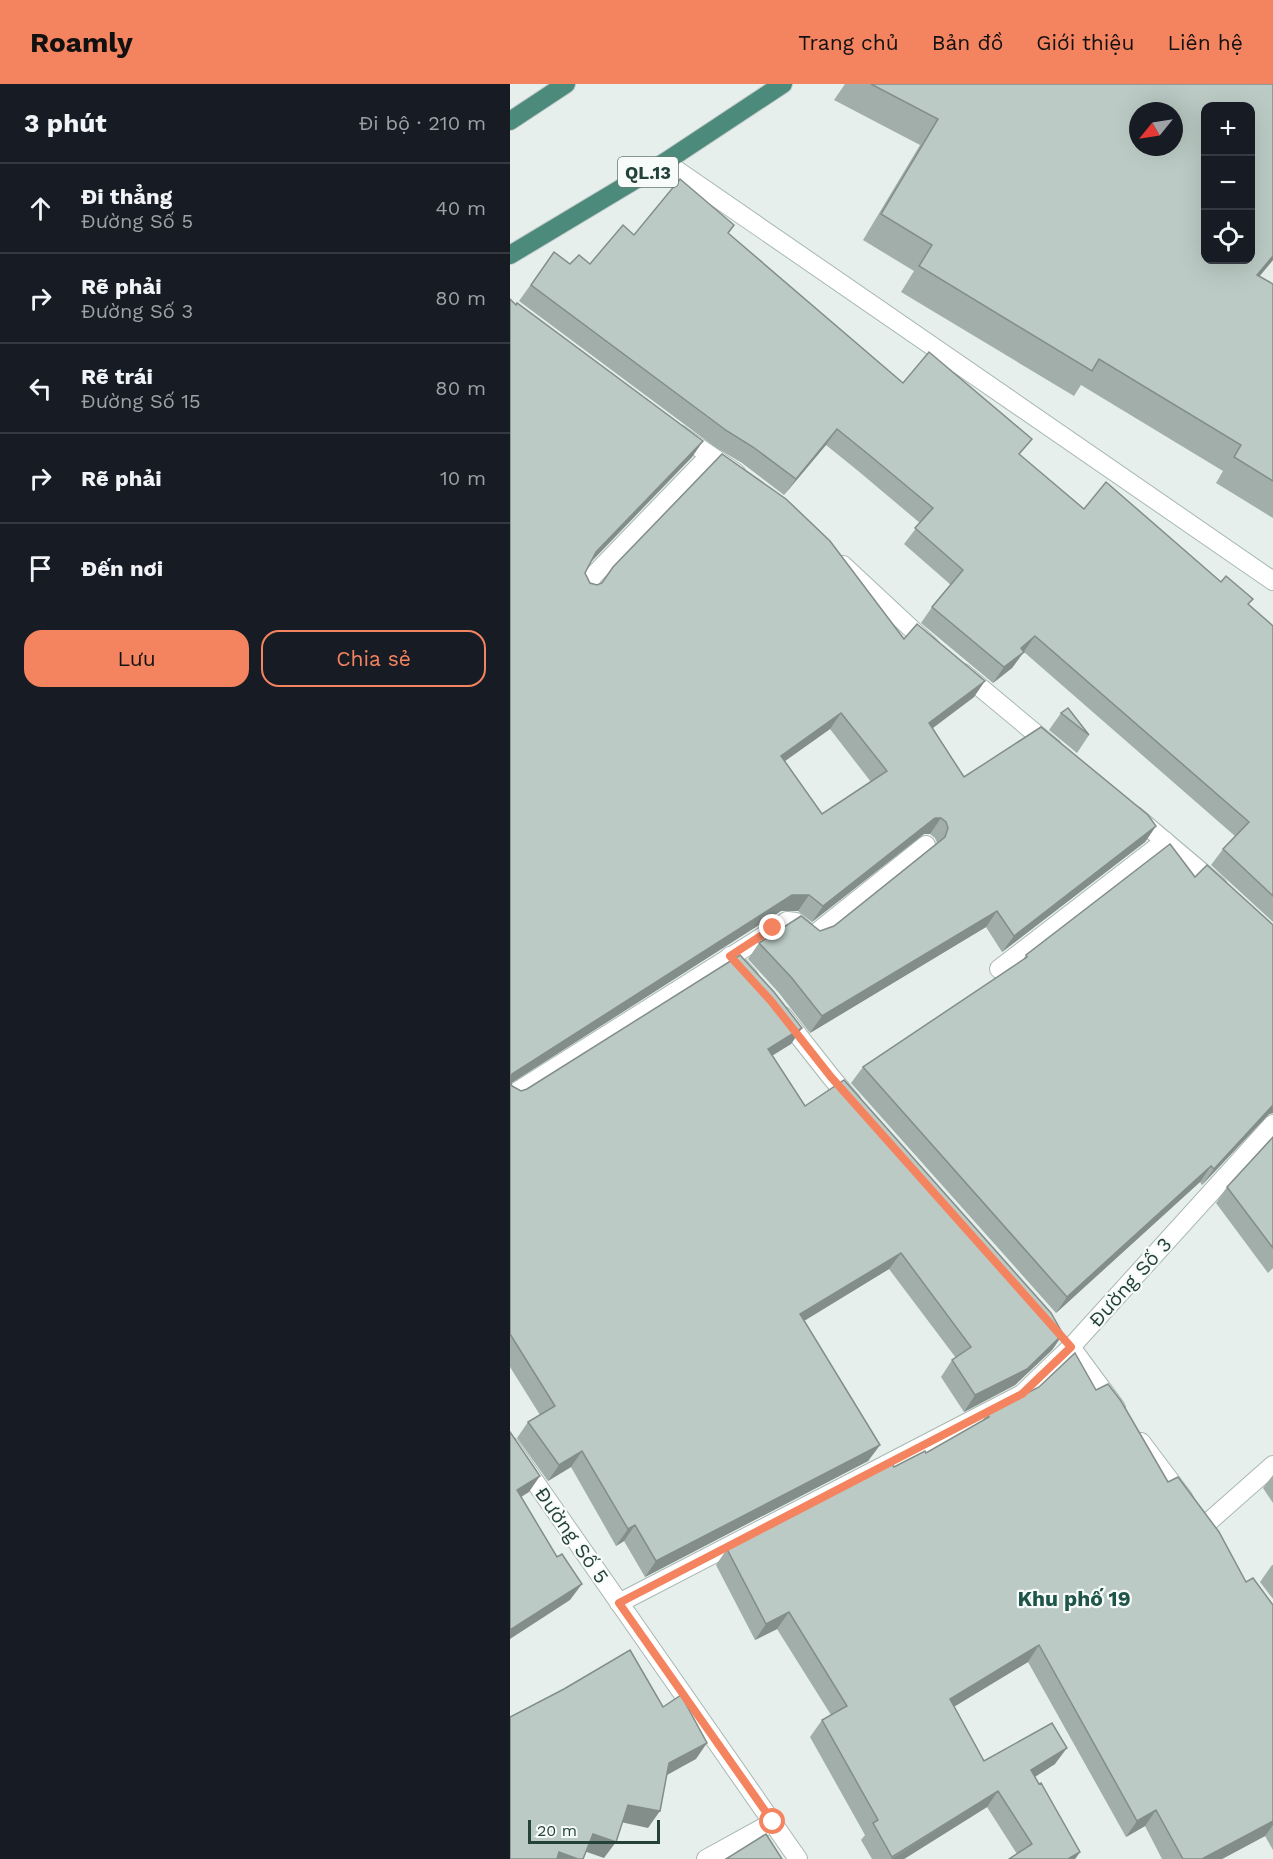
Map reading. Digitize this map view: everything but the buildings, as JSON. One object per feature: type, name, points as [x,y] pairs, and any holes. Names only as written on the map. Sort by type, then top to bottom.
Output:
[{"type":"highway","points":[[510,121],[566,84]]},
{"type":"highway","name":"QL.13","points":[[510,255],[665,162],[783,84]]},
{"type":"street","points":[[665,162],[1273,581]]},
{"type":"street","points":[[662,421],[754,486]]},
{"type":"street","points":[[585,590],[593,576],[709,456]]},
{"type":"street","points":[[833,555],[917,635],[1064,757]]},
{"type":"street","points":[[1119,803],[1231,898]]},
{"type":"street","points":[[999,969],[1165,841]]},
{"type":"street","points":[[510,1096],[787,921],[796,922],[811,936],[926,845]]},
{"type":"street","points":[[730,956],[758,986]]},
{"type":"street","points":[[771,1001],[831,1077],[867,1117]]},
{"type":"street","name":"Đường Số 3","points":[[619,1603],[1022,1394],[1071,1347],[1273,1124]]},
{"type":"street","points":[[1055,1330],[1071,1347],[1218,1544]]},
{"type":"street","name":"Đường Số 5","points":[[510,1446],[798,1859]]},
{"type":"street","points":[[1204,1526],[1273,1465]]},
{"type":"street","points":[[706,1859],[773,1822]]},
{"type":"district","name":"Khu phố 19","points":[[1074,1598]]},
{"type":"route","points":[[773,928],[730,956],[771,1001],[831,1077],[1071,1347],[1022,1394],[619,1603],[773,1822]]}]
